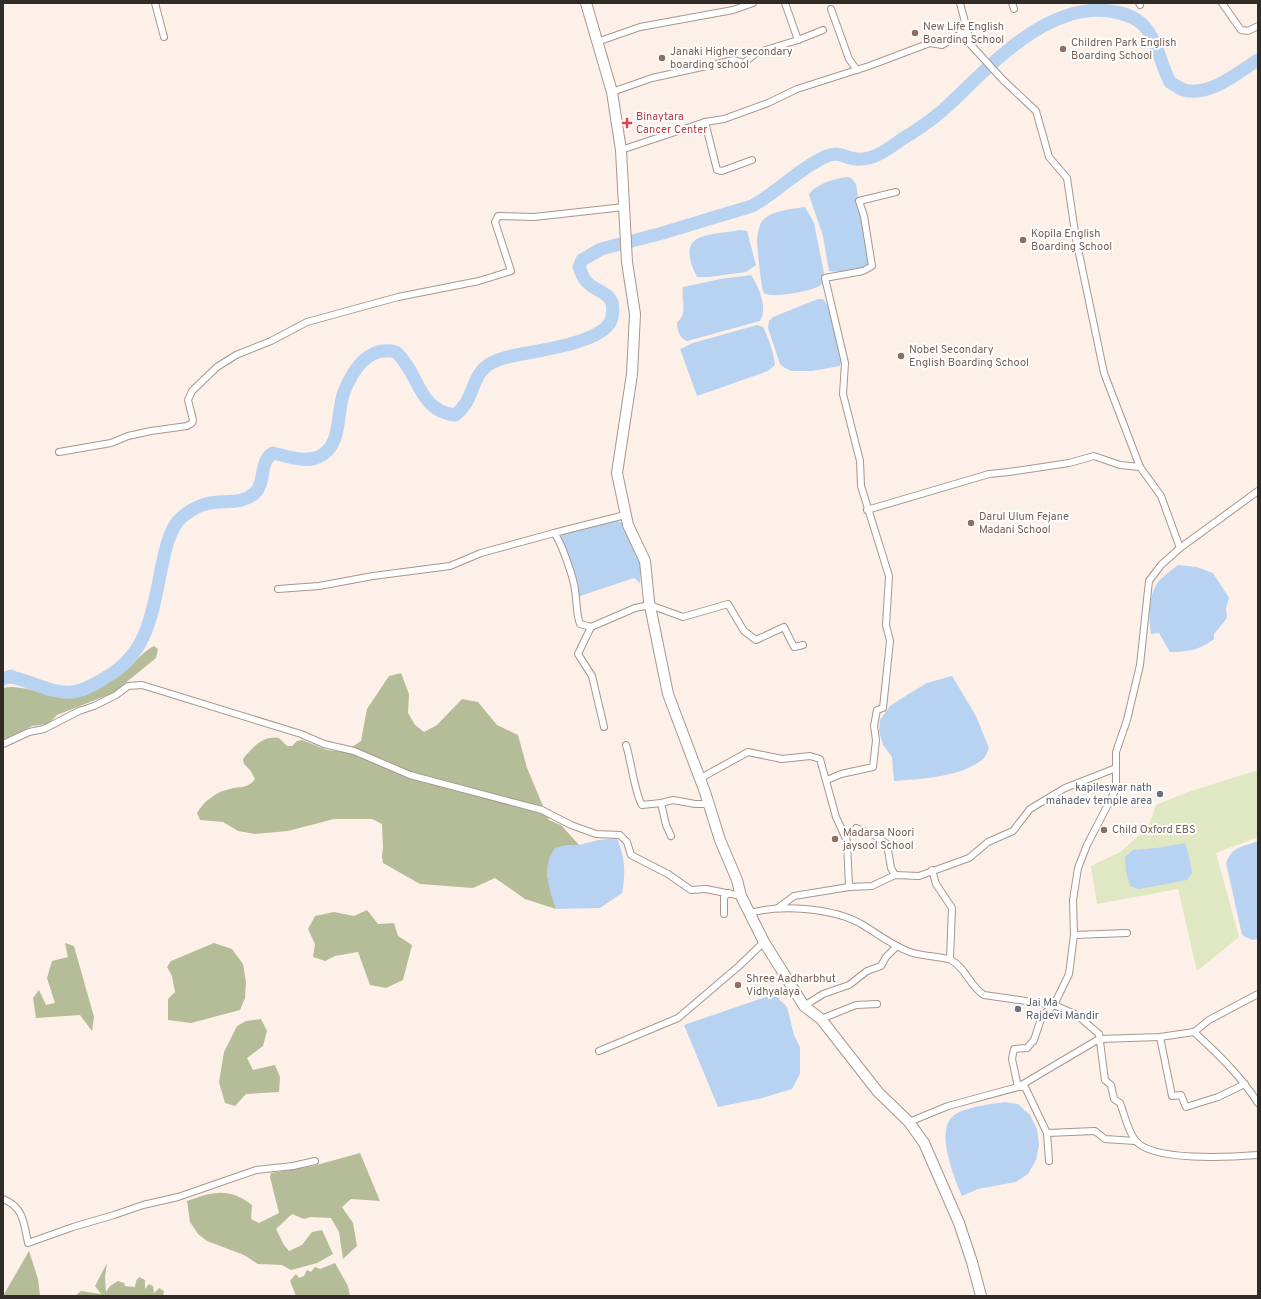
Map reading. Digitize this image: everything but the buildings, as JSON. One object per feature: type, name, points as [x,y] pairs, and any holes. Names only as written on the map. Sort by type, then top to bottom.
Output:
[{"type":"main road","points":[[586,3],[612,92],[621,150],[627,262],[635,314],[632,374],[617,473],[628,525],[645,561],[650,605],[668,694],[700,779],[720,840],[737,880],[741,896],[764,942],[804,1006],[821,1019],[878,1092],[909,1122],[924,1143],[959,1223],[981,1296]]},
{"type":"street","points":[[155,3],[164,37]]},
{"type":"street","points":[[597,42],[640,27],[733,10],[753,3]]},
{"type":"street","points":[[785,3],[798,40]]},
{"type":"street","points":[[960,3],[969,29],[971,45],[1003,80],[1036,111],[1049,157],[1067,178],[1076,239],[1104,373],[1140,467],[1161,496],[1180,548]]},
{"type":"street","points":[[1222,3],[1241,30],[1248,32],[1258,26]]},
{"type":"street","points":[[831,9],[849,60],[857,70]]},
{"type":"street","points":[[621,150],[704,122],[724,119],[768,103],[797,90],[930,43],[942,45],[969,29]]},
{"type":"street","points":[[612,92],[652,78],[734,60],[744,63],[756,53],[798,40],[823,30]]},
{"type":"street","points":[[704,122],[717,170],[722,171],[752,160]]},
{"type":"street","points":[[827,780],[841,774],[873,767],[876,740],[874,726],[877,710],[884,708],[890,642],[886,625],[889,576],[867,510],[861,486],[859,458],[843,394],[844,363],[841,342],[825,278],[862,270],[872,266],[864,216],[859,201],[896,192]]},
{"type":"street","points":[[59,452],[111,443],[128,436],[151,431],[187,426],[192,423],[193,420],[188,400],[189,396],[208,375],[236,355],[271,341],[307,322],[412,294],[474,282],[511,272],[495,222],[498,216],[534,217],[624,207]]},
{"type":"street","points":[[867,510],[989,474],[1069,463],[1094,456],[1120,465],[1140,467]]},
{"type":"street","points":[[1018,1087],[1012,1059],[1014,1049],[1027,1048],[1034,1040],[1042,1016],[1054,1005],[1069,974],[1074,935],[1073,900],[1078,868],[1087,845],[1116,789],[1116,752],[1127,720],[1140,665],[1149,581],[1161,565],[1180,548],[1258,491]]},
{"type":"street","points":[[278,589],[319,586],[373,576],[450,566],[481,553],[626,515]]},
{"type":"street","points":[[554,533],[560,539],[566,563],[571,572],[575,590],[576,615],[580,624],[591,627],[636,608],[650,605],[683,617],[728,604],[744,631],[756,640],[784,627],[794,647],[803,645]]},
{"type":"street","points":[[591,627],[578,654],[592,676],[604,727]]},
{"type":"street","points":[[3,744],[29,732],[44,729],[79,710],[94,706],[116,695],[128,686],[142,685],[301,734],[324,744],[354,751],[410,775],[542,810],[571,825],[596,834],[620,835],[627,842],[631,855],[668,874],[691,890],[706,889],[741,896]]},
{"type":"street","points":[[626,745],[638,799],[642,805],[673,800],[695,804],[708,804]]},
{"type":"street","points":[[700,779],[748,752],[782,759],[810,756],[820,759],[836,817],[847,841],[849,887]]},
{"type":"street","points":[[778,908],[794,896],[849,887],[872,886],[895,875],[919,876],[974,856],[988,842],[1013,831],[1030,809],[1065,788],[1116,768]]},
{"type":"street","points":[[661,803],[671,836]]},
{"type":"street","points":[[856,828],[874,835],[887,844],[891,868],[895,875]]},
{"type":"street","points":[[932,870],[936,884],[952,908],[950,960]]},
{"type":"street","points":[[724,914],[724,897],[729,893]]},
{"type":"street","points":[[750,913],[764,909],[778,908],[823,912],[844,916],[862,924],[896,946],[928,957],[950,960],[963,971],[977,991],[984,995],[1054,1005],[1078,1015],[1099,1034],[1106,1080],[1111,1085],[1114,1099],[1120,1102],[1135,1141]]},
{"type":"street","points":[[1074,935],[1128,933]]},
{"type":"street","points":[[599,1051],[678,1018],[739,966],[764,942]]},
{"type":"street","points":[[804,1006],[823,994],[849,985],[867,971],[881,966],[886,957],[896,946]]},
{"type":"street","points":[[1018,1087],[1099,1039],[1160,1037],[1194,1032],[1209,1020],[1258,994]]},
{"type":"street","points":[[821,1019],[856,1005],[877,1004]]},
{"type":"street","points":[[1194,1032],[1224,1059],[1245,1084],[1258,1103]]},
{"type":"street","points":[[1160,1037],[1172,1096],[1181,1095],[1186,1107],[1218,1097],[1245,1084]]},
{"type":"street","points":[[909,1122],[948,1106],[1018,1087],[1025,1087],[1047,1133],[1049,1161]]},
{"type":"street","points":[[1047,1133],[1095,1131],[1105,1139],[1135,1141],[1156,1152],[1216,1158],[1258,1155]]},
{"type":"street","points":[[3,1199],[12,1203],[20,1210],[24,1221],[28,1244],[73,1227],[114,1216],[143,1205],[178,1196],[252,1171],[316,1162]]},
{"type":"green space","points":[[154,646],[158,649],[156,658],[113,693],[57,715],[48,724],[32,726],[3,740],[3,688],[18,687],[60,696],[82,693],[116,677],[147,650]]},
{"type":"green space","points":[[401,673],[409,694],[408,713],[415,725],[424,732],[437,725],[462,699],[478,702],[497,725],[518,735],[527,768],[549,820],[561,825],[579,845],[567,845],[547,875],[556,909],[525,899],[495,878],[473,888],[420,884],[383,863],[382,824],[372,819],[334,819],[288,831],[255,834],[238,831],[223,822],[200,820],[197,813],[211,798],[225,790],[247,786],[255,779],[250,770],[244,764],[243,759],[258,743],[263,740],[268,738],[279,738],[287,746],[292,746],[297,741],[302,740],[327,750],[344,752],[361,741],[367,709],[389,676]]},
{"type":"green space","points":[[1258,770],[1258,837],[1216,853],[1239,937],[1197,971],[1178,889],[1097,904],[1091,866],[1120,852],[1148,828],[1156,805],[1188,792]]},
{"type":"green space","points":[[367,910],[378,924],[394,923],[398,936],[412,945],[403,980],[386,988],[370,985],[358,952],[335,956],[325,961],[313,957],[315,944],[308,929],[315,916],[334,912],[354,916]]},
{"type":"green space","points":[[65,943],[74,946],[94,1017],[92,1031],[80,1015],[36,1018],[33,998],[39,990],[46,1005],[55,1003],[47,978],[52,961],[68,957]]},
{"type":"green space","points":[[214,943],[232,949],[243,964],[246,982],[245,998],[240,1010],[191,1023],[168,1020],[168,999],[175,992],[172,976],[167,967],[171,961]]},
{"type":"green space","points":[[261,1019],[267,1031],[263,1046],[247,1058],[253,1070],[275,1065],[280,1077],[279,1092],[246,1094],[235,1106],[225,1103],[219,1082],[224,1052],[237,1026],[246,1021]]},
{"type":"green space","points":[[360,1153],[380,1201],[351,1199],[342,1207],[353,1223],[357,1246],[343,1259],[339,1232],[331,1218],[311,1217],[304,1219],[292,1214],[276,1229],[284,1245],[289,1251],[302,1245],[312,1232],[322,1230],[333,1254],[317,1263],[291,1270],[282,1265],[258,1264],[244,1255],[207,1241],[198,1234],[190,1222],[187,1201],[205,1195],[228,1193],[243,1199],[252,1205],[251,1219],[259,1223],[279,1213],[270,1177],[271,1173],[313,1166]]},
{"type":"green space","points":[[29,1251],[38,1279],[40,1296],[3,1296]]},
{"type":"green space","points":[[107,1263],[105,1277],[106,1292],[110,1286],[118,1281],[124,1283],[125,1286],[135,1287],[136,1281],[139,1277],[145,1280],[145,1289],[149,1284],[153,1286],[154,1293],[159,1288],[164,1291],[163,1296],[75,1296],[81,1291],[101,1294],[95,1286]]},
{"type":"green space","points":[[335,1263],[348,1286],[350,1296],[296,1296],[290,1281],[296,1274],[299,1278],[304,1276],[307,1270],[311,1272],[315,1267],[320,1269]]},
{"type":"water","points":[[848,177],[856,184],[869,262],[866,266],[857,270],[829,271],[823,236],[809,195],[821,185],[832,180]]},
{"type":"water","points":[[805,207],[814,223],[824,273],[822,284],[818,287],[803,292],[783,295],[768,295],[764,293],[763,290],[758,258],[757,239],[761,223],[768,216],[783,210]]},
{"type":"water","points":[[740,230],[747,231],[756,265],[746,272],[709,277],[697,277],[691,262],[690,251],[692,243],[698,238],[706,235]]},
{"type":"water","points":[[751,275],[762,298],[763,310],[760,321],[687,341],[680,336],[677,322],[683,311],[683,287],[721,279]]},
{"type":"water","points":[[818,299],[823,299],[831,313],[837,337],[841,362],[840,366],[812,371],[792,371],[780,364],[768,328],[769,321],[773,317]]},
{"type":"water","points":[[757,325],[763,327],[772,350],[775,365],[768,371],[697,396],[680,349],[693,343]]},
{"type":"water","points":[[614,520],[624,523],[642,558],[640,583],[634,578],[577,597],[579,591],[561,535],[563,532]]},
{"type":"water","points":[[1178,565],[1197,567],[1213,573],[1229,598],[1226,608],[1227,618],[1214,634],[1214,639],[1204,646],[1193,650],[1170,652],[1159,633],[1151,634],[1150,606],[1155,586]]},
{"type":"water","points":[[952,676],[976,716],[989,748],[986,756],[964,770],[928,778],[894,781],[892,757],[883,745],[879,731],[880,720],[890,706],[907,695],[927,683]]},
{"type":"water","points":[[617,838],[622,852],[624,865],[622,893],[600,908],[556,909],[549,886],[547,870],[548,862],[555,848]]},
{"type":"water","points":[[1258,841],[1258,939],[1252,940],[1242,935],[1226,863],[1228,857],[1235,850]]},
{"type":"water","points":[[1185,843],[1192,873],[1187,880],[1139,889],[1130,886],[1126,872],[1125,857],[1133,850],[1157,848]]},
{"type":"water","points":[[774,994],[787,1007],[794,1035],[800,1047],[800,1074],[792,1089],[762,1098],[718,1107],[684,1025]]},
{"type":"water","points":[[1005,1102],[1018,1104],[1030,1115],[1037,1129],[1039,1145],[1036,1160],[1028,1174],[1016,1182],[978,1189],[962,1196],[948,1156],[946,1134],[948,1124],[952,1117],[963,1111],[977,1106]]},
{"type":"waterway","points":[[3,679],[11,676],[10,677],[48,689],[72,692],[95,684],[122,666],[133,654],[142,640],[148,626],[153,610],[167,545],[172,530],[178,521],[187,513],[202,505],[243,500],[255,493],[260,483],[266,461],[273,453],[302,459],[313,459],[326,452],[335,437],[344,392],[352,375],[363,361],[378,352],[396,352],[404,361],[426,399],[434,407],[443,412],[455,415],[463,408],[478,375],[484,368],[492,363],[515,355],[582,340],[607,327],[612,317],[612,303],[610,298],[592,287],[585,280],[579,267],[582,260],[601,249],[659,234],[752,206],[771,194],[798,173],[827,156],[839,154],[856,159],[863,159],[881,153],[918,129],[942,111],[1018,42],[1040,28],[1062,17],[1086,11],[1110,11],[1124,14],[1136,19],[1143,25],[1152,38],[1170,82],[1187,91],[1208,89],[1226,81],[1258,60]]},
{"type":"place","name":"New Life English Boarding School","points":[[915,33]]},
{"type":"place","name":"Children Park English Boarding School","points":[[1063,49]]},
{"type":"place","name":"Janaki Higher secondary boarding school","points":[[662,58]]},
{"type":"place","name":"Binaytara Cancer Center","points":[[627,123]]},
{"type":"place","name":"Kopila English Boarding School","points":[[1023,240]]},
{"type":"place","name":"Nobel Secondary English Boarding School","points":[[901,356]]},
{"type":"place","name":"Darul Ulum Fejane Madani School","points":[[971,523]]},
{"type":"place","name":"kapileswar nath mahadev temple area","points":[[1160,794]]},
{"type":"place","name":"Child Oxford EBS","points":[[1104,830]]},
{"type":"place","name":"Madarsa Noori jaysool School","points":[[835,839]]},
{"type":"place","name":"Shree Aadharbhut Vidhyalaya","points":[[738,985]]},
{"type":"place","name":"Jai Ma Rajdevi Mandir","points":[[1018,1009]]}]
